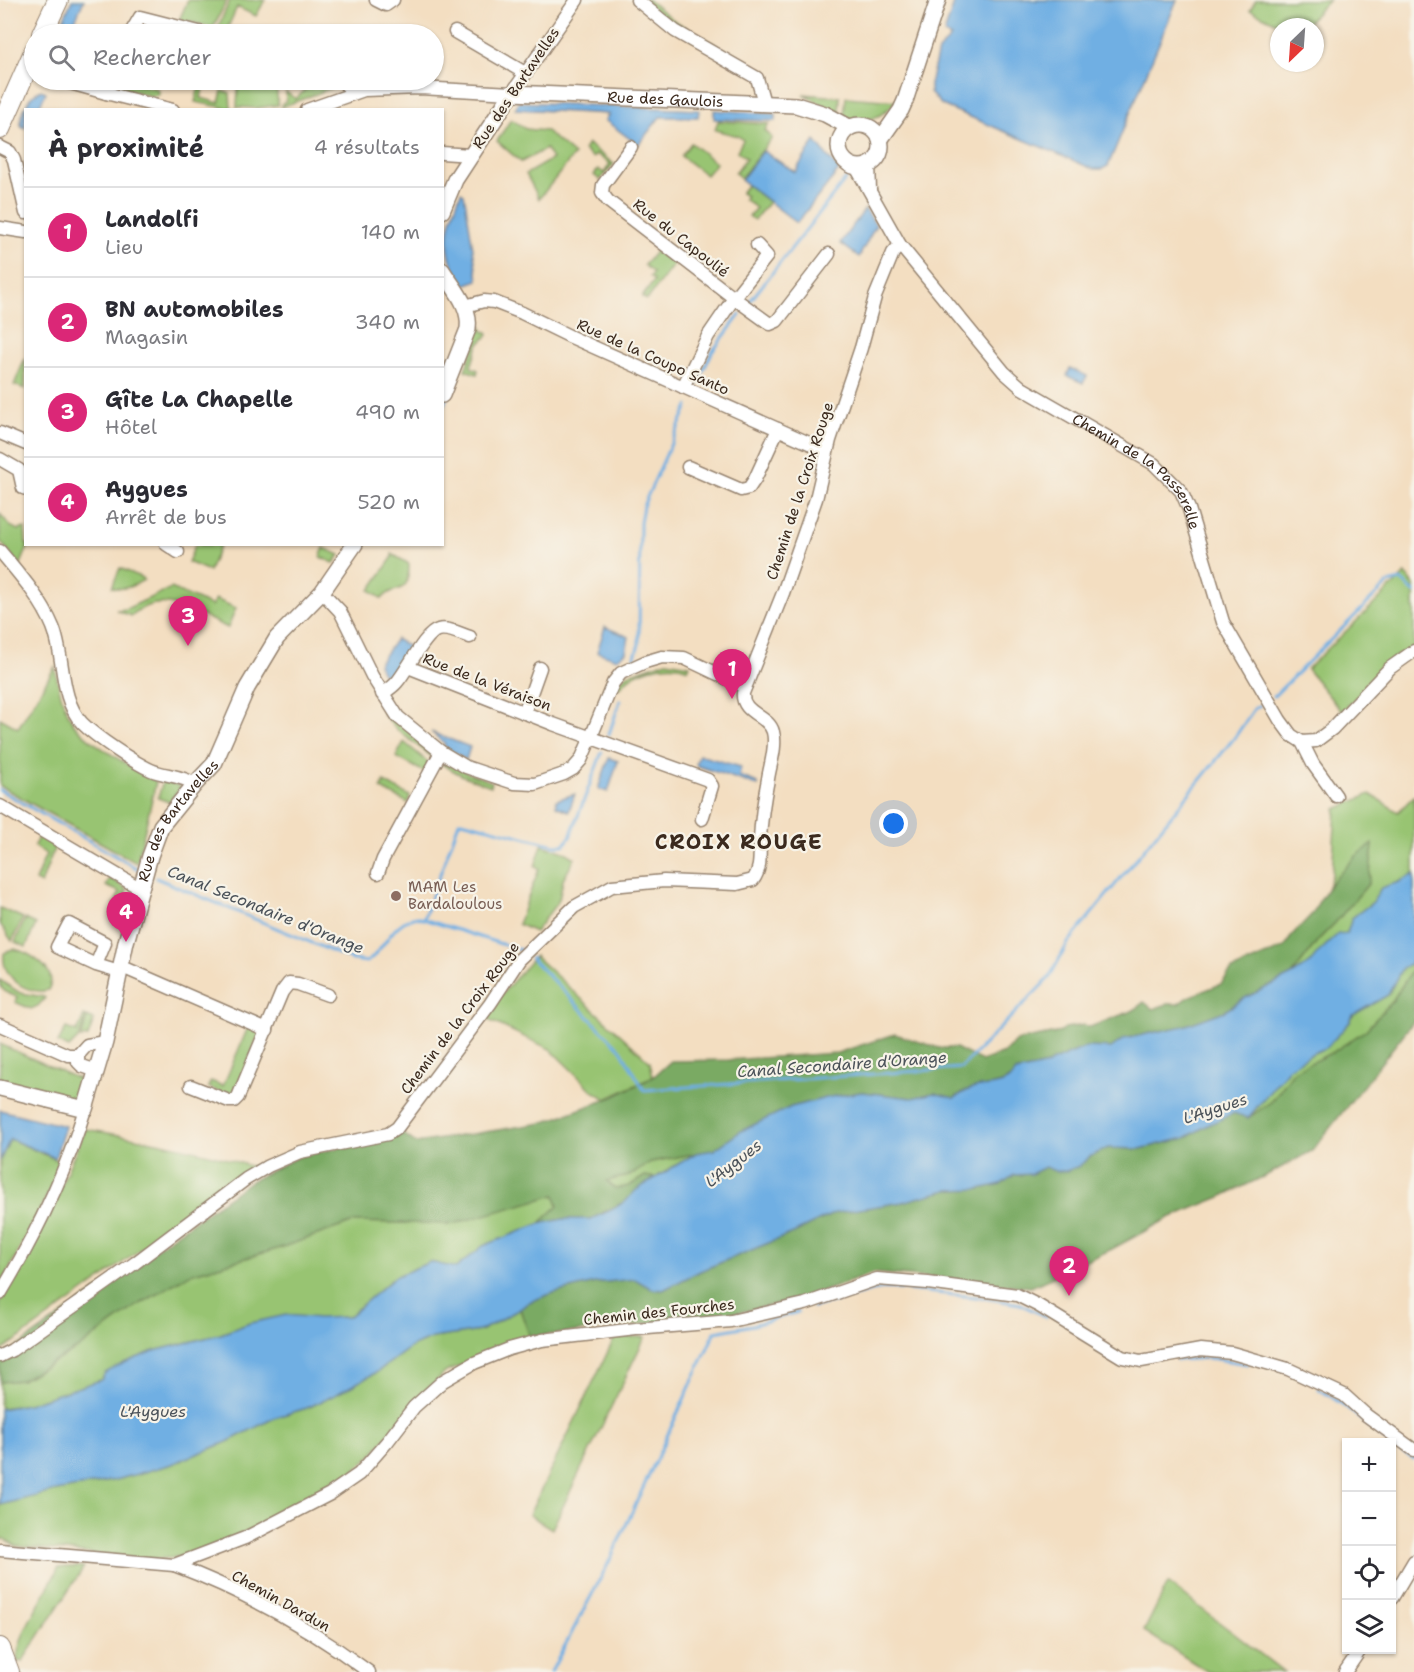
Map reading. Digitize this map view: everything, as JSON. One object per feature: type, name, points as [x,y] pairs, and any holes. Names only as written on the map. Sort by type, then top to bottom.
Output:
[{"type":"main road","points":[[47,24],[58,0]]},
{"type":"main road","points":[[0,129],[24,82]]},
{"type":"main road","points":[[0,1647],[9,1672]]},
{"type":"street","points":[[376,0],[386,5],[393,0]]},
{"type":"street","name":"Rue des Bartavelles","points":[[444,206],[455,180],[470,155],[577,0]]},
{"type":"street","points":[[637,0],[675,31],[757,78],[764,103]]},
{"type":"street","points":[[875,134],[901,110],[938,0]]},
{"type":"street","points":[[136,24],[140,17],[168,24]]},
{"type":"street","points":[[455,33],[525,73]]},
{"type":"street","points":[[95,90],[165,108]]},
{"type":"street","points":[[351,90],[354,93]]},
{"type":"street","points":[[313,108],[364,90]]},
{"type":"street","points":[[438,90],[512,93]]},
{"type":"street","name":"Rue des Gaulois","points":[[512,93],[796,105],[817,111],[845,133]]},
{"type":"street","points":[[845,133],[864,125],[875,134],[879,154],[862,166]]},
{"type":"street","name":"Chemin de la Passerelle","points":[[845,133],[839,153],[849,164],[862,166],[870,195],[900,244],[1004,372],[1022,388],[1154,464],[1180,491],[1189,509],[1223,622],[1280,720],[1291,735],[1302,742],[1313,764],[1336,796]]},
{"type":"street","points":[[0,147],[10,152],[14,160],[24,204]]},
{"type":"street","name":"Rue du Capoulié","points":[[631,147],[603,185],[602,193],[608,201],[734,298],[708,336],[683,387]]},
{"type":"street","points":[[444,153],[470,155]]},
{"type":"street","points":[[0,228],[24,232]]},
{"type":"street","name":"Chemin de la Croix Rouge","points":[[0,1356],[135,1263],[246,1179],[268,1166],[300,1152],[388,1134],[397,1128],[490,1004],[519,960],[574,907],[612,886],[664,881],[737,884],[753,880],[759,867],[761,819],[774,733],[769,725],[744,703],[745,687],[794,564],[816,499],[827,452],[875,297],[893,253],[900,244]]},
{"type":"street","points":[[757,245],[767,256],[734,298],[770,324],[774,323],[829,254]]},
{"type":"street","points":[[444,273],[468,313],[468,329],[444,390]]},
{"type":"street","name":"Rue de la Coupo Santo","points":[[465,306],[484,301],[494,302],[827,452]]},
{"type":"street","points":[[688,467],[741,490],[749,488],[778,429]]},
{"type":"street","points":[[0,433],[24,443]]},
{"type":"street","points":[[0,459],[19,471],[24,488]]},
{"type":"street","points":[[169,546],[178,552]]},
{"type":"street","name":"Rue des Bartavelles","points":[[0,1294],[25,1254],[63,1174],[97,1071],[120,969],[155,840],[161,826],[214,764],[247,688],[277,638],[322,592],[354,546]]},
{"type":"street","points":[[0,551],[38,599],[54,629],[71,706],[81,722],[151,770],[187,779],[195,784]]},
{"type":"street","points":[[322,592],[340,611],[382,694],[398,717],[441,752],[481,773],[514,783],[535,784],[573,769],[581,760],[613,683],[621,673],[645,662],[662,657],[684,658],[745,687]]},
{"type":"street","points":[[408,668],[434,631],[449,630],[470,637]]},
{"type":"street","points":[[1302,742],[1316,741],[1332,729],[1390,668],[1414,651]]},
{"type":"street","name":"Rue de la Véraison","points":[[382,694],[395,685],[408,668],[708,780],[712,786],[702,819]]},
{"type":"street","points":[[524,713],[540,668]]},
{"type":"street","points":[[378,873],[383,859],[441,752]]},
{"type":"street","points":[[0,807],[141,889]]},
{"type":"street","points":[[96,965],[120,969],[267,1030]]},
{"type":"street","points":[[191,1086],[234,1101],[238,1097],[282,992],[289,983],[328,995]]},
{"type":"street","points":[[0,1025],[68,1055],[78,1055]]},
{"type":"street","points":[[97,1071],[82,1066],[78,1062],[78,1055],[87,1045],[105,1042]]},
{"type":"street","points":[[0,1088],[85,1109]]},
{"type":"street","name":"Chemin des Fourches","points":[[0,1550],[174,1565],[245,1538],[330,1494],[359,1474],[414,1407],[443,1381],[474,1363],[509,1349],[542,1340],[731,1321],[805,1304],[877,1279],[928,1283],[1017,1295],[1122,1357],[1141,1361],[1201,1350],[1232,1353],[1288,1369],[1344,1395],[1366,1415],[1414,1450]]},
{"type":"street","points":[[1396,1591],[1414,1561]]},
{"type":"street","name":"Chemin Dardun","points":[[174,1565],[208,1578],[288,1619],[369,1672]]},
{"type":"street","points":[[1345,1672],[1357,1654]]},
{"type":"green space","points":[[188,0],[227,0],[215,24],[188,21],[184,23],[180,18]]},
{"type":"green space","points":[[230,0],[265,0],[256,16],[237,7],[229,24],[219,24]]},
{"type":"green space","points":[[641,0],[648,0],[675,21],[760,71],[694,39]]},
{"type":"green space","points":[[1256,0],[1329,0],[1312,18],[1270,20],[1250,10]]},
{"type":"green space","points":[[129,90],[158,90],[158,95],[151,96]]},
{"type":"green space","points":[[198,90],[203,90],[201,98],[219,103],[222,91],[230,93],[231,108],[226,108],[195,102]]},
{"type":"green space","points":[[238,90],[277,90],[278,105],[256,108],[237,107]]},
{"type":"green space","points":[[305,90],[327,90],[282,107],[282,103],[286,102],[286,92],[296,99]]},
{"type":"green space","points":[[803,94],[840,97],[839,113]]},
{"type":"green space","points":[[846,97],[896,101],[885,112],[874,118],[853,120],[845,118],[844,115]]},
{"type":"green space","points":[[511,119],[526,129],[546,131],[574,155],[539,199],[526,174],[552,159],[546,149],[521,162],[497,141]]},
{"type":"green space","points":[[718,121],[769,124],[765,130],[772,138],[741,178],[735,173],[746,158],[737,151],[743,140],[738,136],[715,130]]},
{"type":"green space","points":[[691,143],[716,163],[706,175],[681,156]]},
{"type":"green space","points":[[588,144],[614,164],[600,180],[594,175],[598,169],[604,173],[610,164],[596,154],[593,158],[584,150]]},
{"type":"green space","points":[[747,185],[769,202],[754,220],[749,216],[756,208],[744,199],[746,196],[741,193]]},
{"type":"green space","points":[[656,251],[674,264],[647,300],[642,297],[654,281],[650,277],[653,273],[644,265]]},
{"type":"green space","points":[[481,326],[488,335],[478,345],[471,367],[478,370],[477,374],[465,370]]},
{"type":"green space","points":[[24,360],[24,389],[14,385]]},
{"type":"green space","points":[[0,514],[10,526],[18,530],[24,528],[24,546],[29,546],[20,566],[0,541]]},
{"type":"green space","points":[[195,546],[220,546],[209,571],[188,562]]},
{"type":"green space","points":[[324,548],[340,555],[334,563],[320,557]]},
{"type":"green space","points":[[392,554],[409,564],[407,582],[400,589],[392,591],[382,599],[370,590],[392,558]]},
{"type":"green space","points":[[120,568],[144,580],[124,588],[112,587]]},
{"type":"green space","points":[[1405,574],[1414,585],[1414,648],[1396,656],[1342,712],[1307,669]]},
{"type":"green space","points":[[171,588],[212,606],[215,599],[236,608],[228,628],[192,611],[167,604],[154,604],[131,616],[116,610],[126,609]]},
{"type":"green space","points":[[667,661],[690,665],[688,669],[680,666],[651,668],[633,676],[620,688],[615,686],[626,675]]},
{"type":"green space","points":[[55,667],[63,701],[78,729],[110,754],[156,782],[137,863],[0,786],[0,718],[18,728]]},
{"type":"green space","points":[[383,714],[391,716],[432,752],[432,757],[396,729]]},
{"type":"green space","points":[[404,742],[429,763],[424,772],[396,757]]},
{"type":"green space","points":[[449,763],[492,782],[491,786],[463,776],[441,764]]},
{"type":"green space","points":[[163,780],[181,787],[169,802],[158,798]]},
{"type":"green space","points":[[384,782],[410,796],[408,803],[381,789]]},
{"type":"green space","points":[[1370,794],[1398,812],[1414,796],[1414,874],[1381,888],[1373,902],[1352,918],[1347,934],[1330,941],[1309,964],[1292,975],[1318,940],[1369,883],[1373,845],[1331,883],[1326,892],[1332,875],[1336,809]]},
{"type":"green space","points":[[39,835],[55,846],[41,884],[35,881],[46,854],[34,846]]},
{"type":"green space","points":[[1373,844],[1369,883],[1318,940],[1292,975],[1245,998],[1225,1011],[1184,1026],[1124,1039],[1111,1048],[1086,1047],[1048,1065],[1016,1072],[1006,1081],[971,1089],[954,1098],[934,1093],[912,1098],[862,1092],[791,1107],[741,1131],[714,1150],[651,1162],[628,1176],[607,1181],[615,1189],[629,1186],[645,1176],[655,1178],[626,1201],[591,1219],[564,1219],[539,1224],[558,1206],[555,1195],[453,1224],[354,1222],[277,1249],[190,1274],[135,1307],[77,1349],[21,1380],[0,1382],[0,1359],[251,1181],[298,1157],[402,1133],[416,1143],[542,1123],[613,1097],[653,1077],[671,1061],[837,1053],[895,1034],[939,1048],[956,1048],[982,1061],[1004,1053],[1016,1041],[1061,1032],[1065,1028],[1084,1025],[1090,1027],[1134,1010],[1144,1002],[1153,1009],[1167,1004],[1178,1004],[1188,997],[1221,984],[1232,970],[1285,947],[1292,935],[1313,913],[1331,883],[1356,856]]},
{"type":"green space","points":[[542,845],[575,858],[563,880],[559,900],[535,932],[518,924],[539,869],[535,866]]},
{"type":"green space","points":[[110,878],[127,889],[122,909],[114,905],[120,892],[106,886]]},
{"type":"green space","points":[[0,908],[23,918],[12,941],[0,924]]},
{"type":"green space","points":[[25,919],[36,924],[26,947],[15,942]]},
{"type":"green space","points":[[15,949],[28,954],[47,970],[51,983],[48,990],[32,990],[17,983],[11,977],[6,970],[4,953]]},
{"type":"green space","points":[[535,956],[650,1062],[653,1077],[606,1099],[593,1091],[550,1049],[482,1017]]},
{"type":"green space","points":[[1414,958],[1414,967],[1393,1000],[1366,1030],[1333,1052],[1294,1071],[1272,1101],[1248,1118],[1290,1067],[1326,1048],[1350,1022],[1353,1015],[1388,995],[1402,968],[1410,964]]},
{"type":"green space","points":[[1414,967],[1414,1021],[1312,1151],[1267,1175],[1169,1218],[1112,1249],[1031,1287],[874,1273],[804,1298],[732,1314],[530,1337],[520,1309],[529,1302],[553,1293],[595,1283],[636,1279],[652,1289],[663,1290],[700,1271],[835,1213],[902,1202],[947,1190],[979,1189],[1001,1184],[1014,1175],[1031,1174],[1045,1167],[1055,1171],[1079,1166],[1091,1156],[1108,1148],[1140,1149],[1185,1138],[1234,1113],[1248,1118],[1272,1101],[1294,1071],[1333,1052],[1366,1030],[1393,1000]]},
{"type":"green space","points":[[0,980],[20,993],[45,998],[38,1006],[31,1009],[15,1002],[17,997],[3,989]]},
{"type":"green space","points":[[84,1016],[86,1017],[79,1038],[69,1048],[58,1043],[66,1028],[77,1032]]},
{"type":"green space","points":[[87,1017],[94,1020],[88,1037],[81,1038]]},
{"type":"green space","points":[[249,1025],[259,1034],[236,1093],[226,1095],[208,1087],[211,1081],[223,1086]]},
{"type":"green space","points":[[0,1044],[85,1082],[83,1095],[73,1100],[0,1082]]},
{"type":"green space","points":[[85,1129],[193,1150],[256,1168],[211,1196],[0,1352],[0,1304],[51,1209]]},
{"type":"green space","points":[[10,1139],[64,1163],[0,1287],[0,1161]]},
{"type":"green space","points":[[696,1153],[655,1178],[645,1176],[629,1186],[615,1189],[607,1181],[628,1176],[651,1162]]},
{"type":"green space","points":[[555,1194],[558,1206],[539,1224],[483,1246],[456,1268],[430,1262],[395,1277],[348,1317],[250,1323],[221,1334],[154,1351],[124,1363],[101,1380],[28,1404],[2,1408],[0,1406],[0,1382],[22,1380],[77,1349],[135,1307],[190,1274],[277,1249],[354,1222],[453,1224]]},
{"type":"green space","points":[[520,1309],[530,1337],[446,1372],[418,1398],[371,1456],[351,1473],[294,1511],[194,1554],[171,1558],[144,1559],[16,1546],[5,1539],[0,1539],[0,1505],[56,1491],[116,1480],[172,1464],[227,1442],[276,1417],[310,1407],[377,1372],[411,1347],[432,1338],[480,1331]]},
{"type":"green space","points":[[615,1337],[645,1337],[552,1529],[529,1515]]},
{"type":"green space","points":[[84,1567],[22,1662],[17,1661],[22,1637],[33,1613],[58,1568]]},
{"type":"green space","points":[[1168,1583],[1284,1672],[1208,1672],[1144,1631]]},
{"type":"water","points":[[72,0],[84,0],[73,24],[61,24]]},
{"type":"water","points":[[955,0],[1177,0],[1108,166],[1093,169],[942,105],[930,93],[938,51],[951,37],[944,34]]},
{"type":"water","points":[[41,90],[46,92],[38,108],[25,108],[29,100]]},
{"type":"water","points":[[519,102],[699,110],[698,117],[660,117],[638,145],[605,120],[609,114],[515,109]]},
{"type":"water","points":[[24,110],[24,128],[21,126]]},
{"type":"water","points":[[714,110],[776,114],[776,121],[714,119]]},
{"type":"water","points":[[815,141],[839,170],[797,223],[741,180],[763,151],[795,172]]},
{"type":"water","points":[[461,192],[464,194],[478,280],[464,285],[456,272],[448,250],[449,228]]},
{"type":"water","points":[[865,209],[876,225],[859,257],[840,243]]},
{"type":"water","points":[[1070,368],[1087,376],[1083,383],[1067,376]]},
{"type":"water","points":[[605,627],[629,637],[626,652],[617,659],[597,652]]},
{"type":"water","points":[[396,639],[409,647],[391,675],[387,676],[378,664]]},
{"type":"water","points":[[431,732],[470,747],[466,760],[444,746],[445,744]]},
{"type":"water","points":[[699,755],[741,767],[739,776],[758,783],[758,786],[696,765]]},
{"type":"water","points":[[609,758],[618,761],[608,792],[598,789]]},
{"type":"water","points":[[575,794],[569,811],[556,806],[556,800]]},
{"type":"water","name":"L'Aygues","points":[[1414,874],[1414,958],[1410,964],[1402,968],[1388,995],[1353,1015],[1350,1022],[1326,1048],[1290,1067],[1248,1118],[1234,1113],[1185,1138],[1140,1149],[1108,1148],[1091,1156],[1079,1166],[1066,1171],[1055,1171],[1045,1167],[1031,1174],[1014,1175],[1001,1184],[979,1189],[947,1190],[902,1202],[835,1213],[700,1271],[663,1290],[652,1289],[635,1279],[595,1283],[553,1293],[529,1302],[480,1331],[432,1338],[411,1347],[377,1372],[337,1394],[307,1408],[276,1417],[227,1442],[172,1464],[116,1480],[56,1491],[0,1505],[0,1409],[28,1404],[101,1380],[105,1373],[154,1351],[221,1334],[250,1323],[286,1315],[319,1318],[348,1317],[395,1277],[430,1262],[456,1268],[483,1246],[539,1224],[563,1219],[591,1219],[626,1201],[636,1190],[696,1153],[714,1150],[741,1131],[791,1107],[862,1092],[912,1098],[934,1093],[954,1098],[971,1089],[1001,1084],[1016,1072],[1048,1065],[1086,1047],[1111,1048],[1124,1039],[1184,1026],[1225,1011],[1310,963],[1338,934],[1347,933],[1352,918],[1373,902],[1381,888]]},
{"type":"water","points":[[0,1110],[65,1126],[55,1158],[10,1139],[0,1161]]},
{"type":"waterway","points":[[747,305],[846,179]]},
{"type":"waterway","points":[[696,386],[712,352],[740,315]]},
{"type":"waterway","points":[[444,404],[446,399]]},
{"type":"waterway","points":[[634,659],[639,644],[640,522],[643,506],[688,406]]},
{"type":"waterway","name":"Canal Secondaire d'Orange","points":[[1274,696],[1384,587],[1401,580],[1414,592]]},
{"type":"waterway","points":[[609,734],[620,701]]},
{"type":"waterway","name":"Canal Secondaire d'Orange","points":[[531,958],[621,1050],[644,1090],[961,1068],[1049,978],[1068,943],[1235,737],[1254,709],[1260,705]]},
{"type":"waterway","points":[[424,918],[459,822],[554,845],[564,845],[570,837],[602,752]]},
{"type":"waterway","name":"Canal Secondaire d'Orange","points":[[0,790],[138,869]]},
{"type":"waterway","name":"Canal Secondaire d'Orange","points":[[156,878],[353,960],[367,962],[395,929],[417,917],[523,951]]},
{"type":"waterway","points":[[813,1307],[889,1288],[1020,1304],[1046,1317]]},
{"type":"waterway","points":[[551,1672],[608,1564],[715,1332],[753,1325],[798,1312]]},
{"type":"waterway","points":[[1177,1360],[1210,1358],[1248,1364]]},
{"type":"waterway","points":[[1319,1389],[1345,1406],[1383,1438]]},
{"type":"waterway","points":[[1396,1448],[1414,1459]]},
{"type":"place","name":"Gîte La Chapelle","points":[[188,646]]},
{"type":"place","name":"Landolfi","points":[[732,699]]},
{"type":"place","name":"MAM Les Bardaloulous","points":[[396,896]]},
{"type":"place","name":"Aygues","points":[[126,942]]},
{"type":"place","name":"BN automobiles","points":[[1069,1296]]},
{"type":"district","name":"CROIX ROUGE","points":[[739,842]]}]
